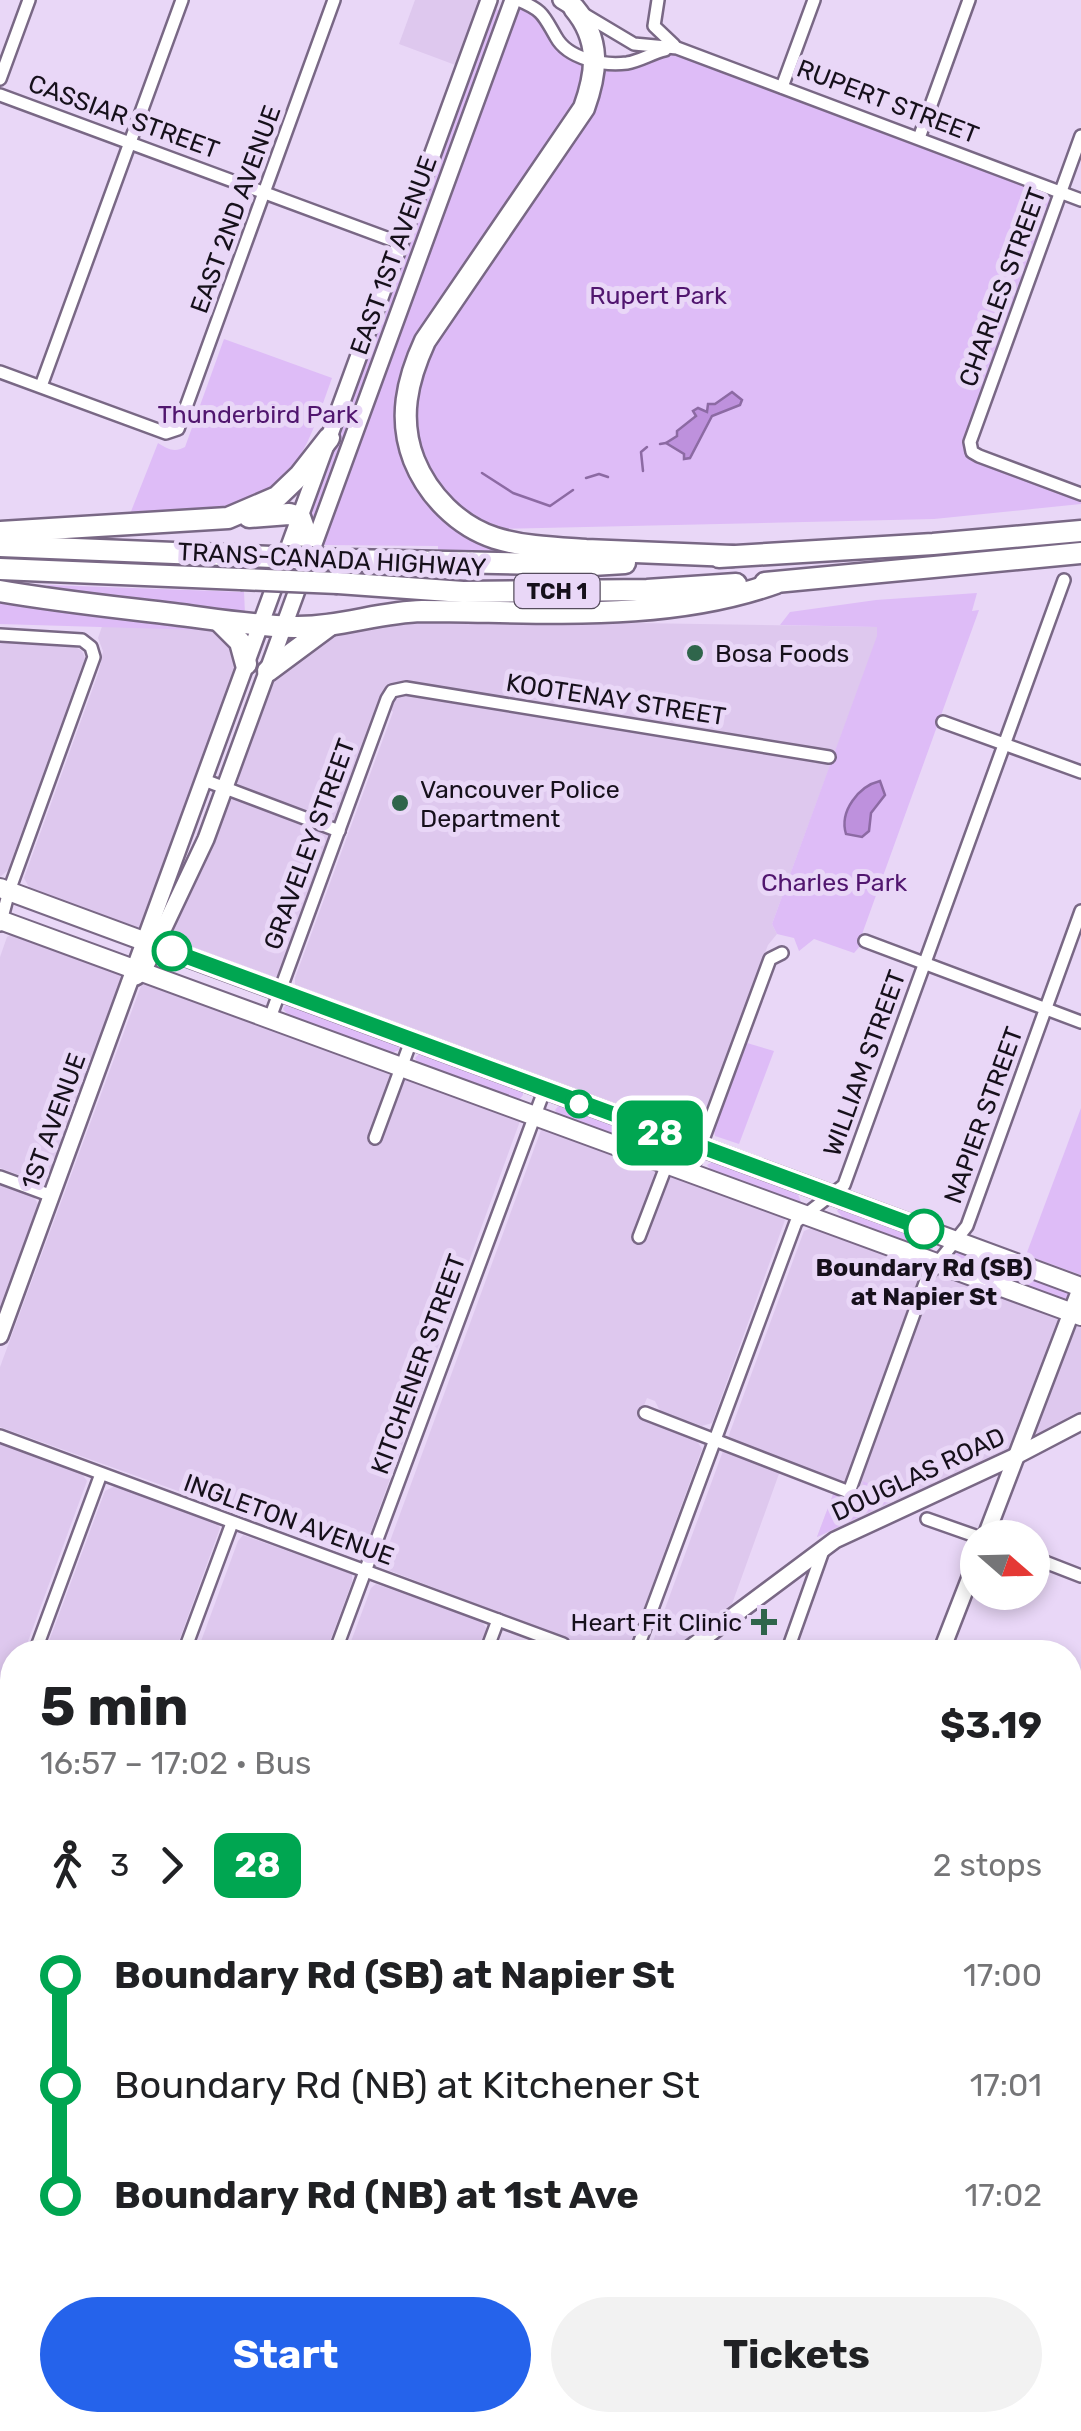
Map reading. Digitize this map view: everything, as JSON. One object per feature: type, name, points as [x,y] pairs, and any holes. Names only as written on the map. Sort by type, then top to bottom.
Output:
[{"type":"highway","points":[[567,4],[592,38],[596,61],[584,108],[425,342],[408,385],[404,418],[408,440],[419,471],[445,507],[493,538],[561,548],[732,556]]},
{"type":"highway","points":[[228,518],[277,496],[300,475],[329,438]]},
{"type":"highway","points":[[0,532],[290,514],[300,517],[305,530],[306,567]]},
{"type":"highway","name":"TRANS-CANADA HIGHWAY","points":[[0,546],[592,565],[1081,531]]},
{"type":"highway","name":"TRANS-CANADA HIGHWAY","points":[[0,569],[338,582],[463,592],[594,591],[776,583],[1081,553]]},
{"type":"highway","points":[[0,591],[284,626],[330,625],[382,614],[419,612],[580,612],[665,607],[742,595],[776,583]]},
{"type":"highway","points":[[217,620],[240,642],[246,664]]},
{"type":"highway","points":[[268,671],[330,625]]},
{"type":"main road","name":"EAST 1ST AVENUE","points":[[136,974],[489,0]]},
{"type":"main road","name":"EAST 1ST AVENUE","points":[[150,942],[190,877],[516,0]]},
{"type":"main road","points":[[5,889],[1081,1287],[1076,1314],[991,1520]]},
{"type":"main road","points":[[0,922],[1076,1314]]},
{"type":"main road","name":"1ST AVENUE","points":[[0,1336],[136,974]]},
{"type":"main road","points":[[1030,1421],[1052,1439]]},
{"type":"main road","name":"DOUGLAS ROAD","points":[[701,1640],[824,1547],[868,1522],[1016,1456],[1081,1422]]},
{"type":"main road","points":[[984,1470],[1006,1483]]},
{"type":"main road","points":[[946,1640],[960,1603]]},
{"type":"street","points":[[0,79],[28,0]]},
{"type":"street","points":[[0,372],[41,386],[182,0]]},
{"type":"street","name":"EAST 2ND AVENUE","points":[[41,386],[162,431],[174,431],[180,425],[334,0]]},
{"type":"street","points":[[516,0],[542,12],[565,48],[596,61],[625,64],[678,48]]},
{"type":"street","points":[[658,0],[654,26],[678,48]]},
{"type":"street","points":[[782,87],[814,0]]},
{"type":"street","points":[[918,138],[970,0]]},
{"type":"street","name":"RUPERT STREET","points":[[567,4],[634,44],[678,48],[1081,200]]},
{"type":"street","name":"CASSIAR STREET","points":[[0,94],[400,243]]},
{"type":"street","name":"CHARLES STREET","points":[[1081,136],[970,442],[972,452],[1081,494]]},
{"type":"street","name":"WILLIAM STREET","points":[[640,1640],[796,1222],[844,1185],[1064,580]]},
{"type":"street","points":[[0,635],[71,638],[88,643],[94,652],[5,889],[0,922]]},
{"type":"street","name":"KOOTENAY STREET","points":[[396,689],[829,757]]},
{"type":"street","name":"GRAVELEY STREET","points":[[270,1018],[387,699],[396,689]]},
{"type":"street","points":[[944,722],[1081,772]]},
{"type":"street","points":[[204,780],[339,830]]},
{"type":"street","name":"NAPIER STREET","points":[[714,1440],[849,1492],[928,1275],[967,1226],[1081,912]]},
{"type":"street","points":[[865,941],[1081,1022]]},
{"type":"street","points":[[691,1172],[770,959],[782,953]]},
{"type":"street","points":[[375,1138],[412,1040]]},
{"type":"street","name":"KITCHENER STREET","points":[[339,1640],[544,1091]]},
{"type":"street","points":[[639,1237],[668,1164]]},
{"type":"street","points":[[0,1177],[52,1196]]},
{"type":"street","points":[[645,1413],[714,1440]]},
{"type":"street","name":"INGLETON AVENUE","points":[[0,1436],[552,1640]]},
{"type":"street","points":[[39,1640],[101,1474]]},
{"type":"street","points":[[927,1518],[960,1530]]},
{"type":"street","points":[[188,1640],[232,1523]]},
{"type":"street","points":[[791,1640],[824,1547]]},
{"type":"street","points":[[1050,1564],[1081,1576]]},
{"type":"street","points":[[490,1640],[498,1620]]},
{"type":"shaded area","points":[[415,0],[479,0],[458,66],[399,44]]},
{"type":"shaded area","points":[[732,392],[742,400],[740,405],[712,416],[690,458],[684,459],[684,454],[666,443],[696,416],[693,411],[698,408],[707,412],[708,404],[715,404]]},
{"type":"shaded area","points":[[107,612],[213,629],[239,655],[235,676],[145,921],[138,928],[30,889],[24,878],[99,671],[103,651],[98,638]]},
{"type":"shaded area","points":[[389,619],[881,627],[772,924],[777,934],[768,945],[698,1131],[690,1132],[295,985],[393,712],[380,700],[280,976],[272,978],[181,945],[174,938],[172,928],[209,853],[270,687],[293,657],[316,640]]},
{"type":"shaded area","points":[[0,642],[74,646],[85,658],[8,870],[0,877]]},
{"type":"shaded area","points":[[880,781],[885,795],[871,813],[869,831],[862,837],[846,834],[845,817],[852,801],[865,788]]},
{"type":"shaded area","points":[[14,933],[122,975],[48,1178],[41,1183],[0,1168],[0,957],[7,937]]},
{"type":"shaded area","points":[[146,982],[520,1121],[359,1556],[0,1427],[0,1367],[141,986]]},
{"type":"shaded area","points":[[541,1130],[781,1215],[785,1220],[712,1423],[702,1426],[660,1411],[655,1401],[647,1398],[639,1418],[697,1441],[702,1449],[632,1640],[569,1640],[388,1570],[382,1563]]},
{"type":"shaded area","points":[[0,1185],[34,1197],[38,1204],[0,1309]]},
{"type":"shaded area","points":[[814,1227],[1081,1326],[1081,1413],[958,1476],[817,1537],[834,1492],[780,1471],[732,1604],[685,1640],[653,1640],[804,1231]]},
{"type":"shaded area","points":[[0,1443],[82,1474],[87,1481],[28,1640],[0,1640]]},
{"type":"shaded area","points":[[115,1486],[216,1522],[220,1528],[179,1640],[49,1640],[105,1491]]},
{"type":"shaded area","points":[[243,1535],[352,1574],[330,1640],[201,1640]]},
{"type":"shaded area","points":[[376,1584],[481,1621],[487,1629],[485,1640],[352,1640]]},
{"type":"green space","name":"Rupert Park","points":[[519,6],[537,12],[550,34],[597,65],[662,53],[678,54],[1053,194],[963,444],[972,460],[1081,504],[934,519],[502,529],[482,541],[513,553],[438,550],[438,546],[322,545]]},
{"type":"green space","points":[[496,9],[501,11],[456,140],[313,525],[309,516]]},
{"type":"green space","name":"Thunderbird Park","points":[[224,339],[332,378],[297,461],[269,492],[225,512],[130,514],[158,443],[171,449],[185,447]]},
{"type":"green space","points":[[46,587],[244,592],[245,614]]},
{"type":"green space","name":"Charles Park","points":[[977,593],[972,611],[979,610],[861,945],[854,953],[814,939],[799,951],[794,938],[777,934],[772,924],[877,627],[780,625],[790,612],[876,600]]},
{"type":"green space","points":[[0,598],[193,627],[200,630],[0,624]]},
{"type":"green space","points":[[287,1003],[399,1043],[399,1050],[389,1054],[291,1018],[283,1009]]},
{"type":"green space","points":[[747,1043],[774,1051],[739,1144],[715,1136],[714,1131]]},
{"type":"green space","points":[[422,1051],[523,1090],[523,1095],[513,1100],[419,1065],[415,1058]]},
{"type":"green space","points":[[562,1102],[690,1151],[691,1157],[684,1161],[559,1117],[555,1110]]},
{"type":"green space","points":[[1081,1108],[1081,1275],[1026,1255]]},
{"type":"green space","points":[[714,1161],[787,1184],[801,1202],[713,1173],[707,1165]]},
{"type":"green space","points":[[840,1204],[931,1240],[933,1249],[930,1252],[848,1223],[837,1211]]},
{"type":"green space","points":[[960,1249],[1070,1291],[1069,1297],[1060,1301],[962,1264],[955,1254]]},
{"type":"green space","points":[[862,1481],[901,1496],[817,1537],[834,1492],[842,1505],[855,1507],[863,1502],[867,1491]]},
{"type":"waterway","points":[[660,444],[666,443]]},
{"type":"waterway","points":[[643,471],[641,452],[647,447]]},
{"type":"waterway","points":[[482,473],[513,493],[550,506],[573,490]]},
{"type":"waterway","points":[[586,478],[599,474],[608,477]]},
{"type":"bus line","name":"28","points":[[172,951],[924,1229]]},
{"type":"place","name":"Bosa Foods","points":[[695,653]]},
{"type":"place","name":"Vancouver Police Department","points":[[400,803]]},
{"type":"place","name":"Boundary Rd (SB) at Napier St","points":[[924,1229]]},
{"type":"place","name":"Heart Fit Clinic","points":[[764,1622]]}]
